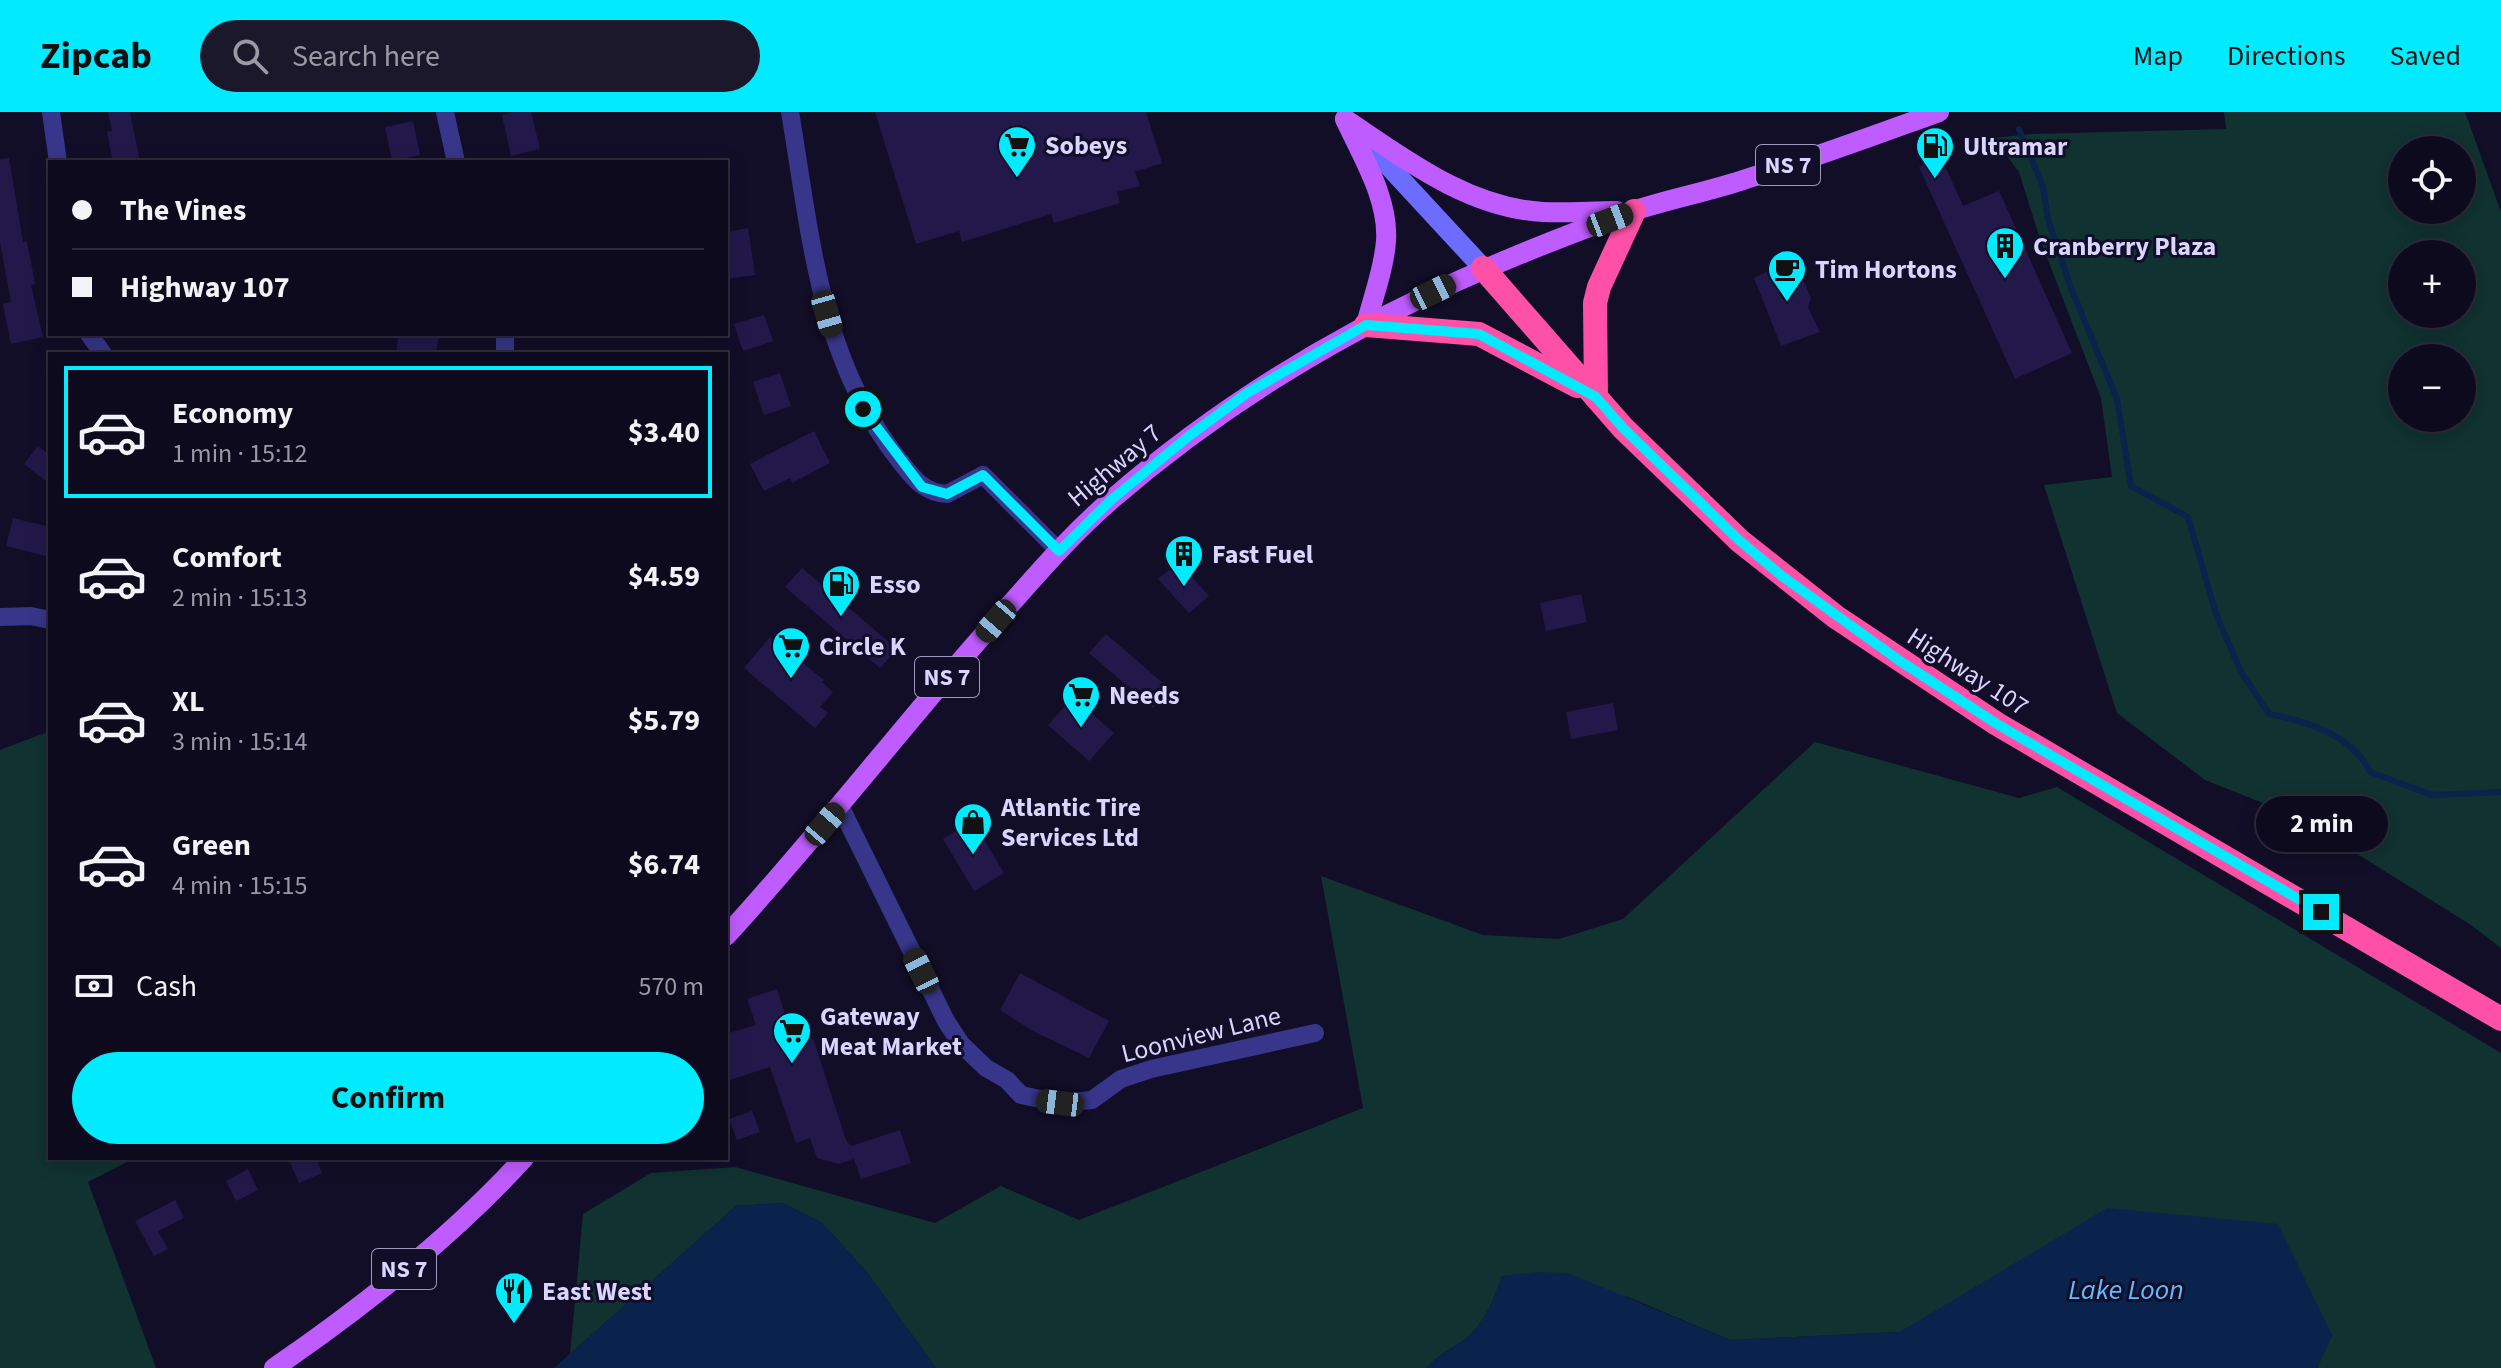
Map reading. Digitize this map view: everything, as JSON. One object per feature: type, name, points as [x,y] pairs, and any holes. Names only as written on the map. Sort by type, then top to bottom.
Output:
[{"type":"highway","points":[[1366,325],[1479,334],[1596,397],[1594,323],[1597,295],[1634,211]]},
{"type":"highway","name":"Highway 107","points":[[1483,268],[1623,428],[1740,541],[1782,576],[1900,661],[1997,724],[2501,1019]]},
{"type":"main road","name":"NS 7","points":[[1483,268],[1634,211],[1744,180],[1939,112]]},
{"type":"main road","points":[[1342,116],[1433,176],[1476,196],[1541,212],[1634,211]]},
{"type":"main road","points":[[1342,116],[1483,268]]},
{"type":"main road","points":[[1342,116],[1373,181],[1385,219],[1384,256],[1366,325]]},
{"type":"main road","name":"Highway 7","points":[[728,934],[840,806],[900,731],[1059,551],[1111,500],[1247,393],[1366,325],[1483,268]]},
{"type":"main road","name":"NS 7","points":[[274,1368],[340,1323],[420,1256],[522,1160]]},
{"type":"street","points":[[51,112],[58,160]]},
{"type":"street","points":[[445,112],[456,160]]},
{"type":"street","points":[[790,112],[827,314],[846,373],[863,409],[922,487],[947,494],[983,475],[1059,551]]},
{"type":"street","points":[[0,617],[18,615],[48,620]]},
{"type":"street","name":"Loonview Lane","points":[[840,806],[946,1021],[961,1044],[1021,1095],[1060,1103],[1092,1100],[1121,1079],[1151,1069],[1315,1033]]},
{"type":"green space","points":[[2224,112],[2465,112],[2474,136],[2388,136],[2388,224],[2476,224],[2476,143],[2501,212],[2501,948],[2471,925],[2298,817],[2205,780],[2117,713],[2044,485],[2112,477],[2101,398],[2040,239],[2019,172],[1993,138],[2031,134],[2226,129]]},
{"type":"green space","points":[[48,732],[48,1160],[129,1160],[88,1182],[156,1368],[0,1368],[0,750]]},
{"type":"green space","points":[[1815,742],[2019,798],[2057,787],[2501,1053],[2501,1368],[2317,1368],[2332,1335],[1950,1303],[1900,1332],[1730,1340],[1628,1297],[1502,1276],[1490,1306],[1477,1327],[1427,1368],[936,1368],[866,1271],[822,1223],[783,1203],[736,1206],[570,1354],[583,1214],[651,1173],[735,1167],[935,1223],[1001,1186],[1079,1220],[1363,1108],[1321,876],[1483,935],[1559,939],[1623,919]]},
{"type":"water","points":[[783,1203],[822,1223],[866,1271],[936,1368],[554,1368],[736,1206]]},
{"type":"water","name":"Lake Loon","points":[[2107,1208],[2278,1224],[2332,1335],[2317,1368],[1427,1368],[1477,1327],[1490,1306],[1502,1276],[1536,1272],[1568,1273],[1730,1340],[1900,1332]]},
{"type":"building","points":[[108,112],[130,112],[140,160],[113,160],[107,132],[112,131]]},
{"type":"building","points":[[531,112],[540,149],[511,156],[502,115]]},
{"type":"building","name":"Sobeys","points":[[875,112],[1146,112],[1162,163],[1135,172],[1140,186],[1117,192],[1120,203],[1054,223],[1051,214],[962,242],[959,231],[916,244]]},
{"type":"building","points":[[413,121],[420,155],[392,160],[385,127]]},
{"type":"building","name":"Cranberry Plaza","points":[[1941,157],[1963,206],[1999,191],[2072,353],[2015,379],[1919,167]]},
{"type":"building","points":[[9,158],[43,337],[11,344],[3,304],[11,302],[0,242],[0,159]]},
{"type":"building","points":[[748,228],[755,275],[728,279],[728,232]]},
{"type":"building","name":"Tim Hortons","points":[[1793,258],[1811,298],[1808,308],[1820,332],[1781,346],[1754,278]]},
{"type":"building","points":[[764,315],[773,341],[743,351],[734,324]]},
{"type":"building","points":[[399,336],[439,336],[436,352],[396,351]]},
{"type":"building","points":[[780,373],[791,406],[764,415],[753,382]]},
{"type":"building","points":[[814,431],[830,463],[792,483],[790,478],[764,491],[750,464]]},
{"type":"building","points":[[38,446],[48,454],[48,482],[24,464]]},
{"type":"building","points":[[13,518],[48,527],[48,556],[6,546]]},
{"type":"building","name":"Fast Fuel","points":[[1179,562],[1209,596],[1189,613],[1158,579]]},
{"type":"building","points":[[802,568],[897,649],[880,668],[785,587]]},
{"type":"building","points":[[1581,594],[1587,622],[1546,631],[1540,603]]},
{"type":"building","points":[[1106,634],[1170,689],[1153,708],[1089,653]]},
{"type":"building","points":[[770,637],[824,680],[822,682],[833,692],[820,707],[828,713],[815,728],[744,668]]},
{"type":"building","name":"Needs","points":[[1073,697],[1114,733],[1089,761],[1048,725]]},
{"type":"building","points":[[1613,703],[1618,730],[1571,739],[1566,712]]},
{"type":"building","name":"Atlantic Tire Services Ltd","points":[[973,821],[1004,873],[974,891],[943,839]]},
{"type":"building","points":[[1020,973],[1109,1021],[1089,1058],[1033,1031],[1000,1010]]},
{"type":"building","points":[[777,989],[793,1039],[805,1035],[807,1040],[813,1038],[846,1140],[851,1146],[900,1130],[911,1163],[861,1179],[854,1159],[839,1164],[817,1158],[810,1138],[796,1143],[770,1067],[728,1080],[728,1033],[756,1025],[747,999]]},
{"type":"building","points":[[752,1111],[760,1132],[737,1140],[729,1119]]},
{"type":"building","points":[[289,1160],[317,1160],[322,1173],[299,1183]]},
{"type":"building","points":[[248,1169],[258,1190],[236,1201],[226,1181]]},
{"type":"building","points":[[175,1200],[184,1218],[158,1231],[168,1249],[154,1256],[135,1221]]},
{"type":"waterway","points":[[2019,129],[2043,187],[2048,219],[2071,288],[2117,399],[2131,486],[2188,517],[2216,614],[2241,672],[2269,714],[2327,732],[2352,748],[2370,772],[2432,795],[2501,792]]},
{"type":"place","name":"Sobeys","points":[[1017,179]]},
{"type":"place","name":"Ultramar","points":[[1935,180]]},
{"type":"place","name":"Cranberry Plaza","points":[[2005,280]]},
{"type":"place","name":"Tim Hortons","points":[[1787,303]]},
{"type":"place","name":"Fast Fuel","points":[[1184,588]]},
{"type":"place","name":"Esso","points":[[841,618]]},
{"type":"place","name":"Circle K","points":[[791,680]]},
{"type":"place","name":"Needs","points":[[1081,729]]},
{"type":"place","name":"Atlantic Tire Services Ltd","points":[[973,856]]},
{"type":"place","name":"Gateway Meat Market","points":[[792,1065]]},
{"type":"place","name":"East West","points":[[514,1325]]},
{"type":"route","points":[[863,409],[922,487],[938,494],[947,494],[983,475],[1059,551],[1111,500],[1247,393],[1366,325],[1464,330],[1479,334],[1596,397],[1623,428],[1740,541],[1836,617],[1900,661],[1997,724],[2321,912]]}]
